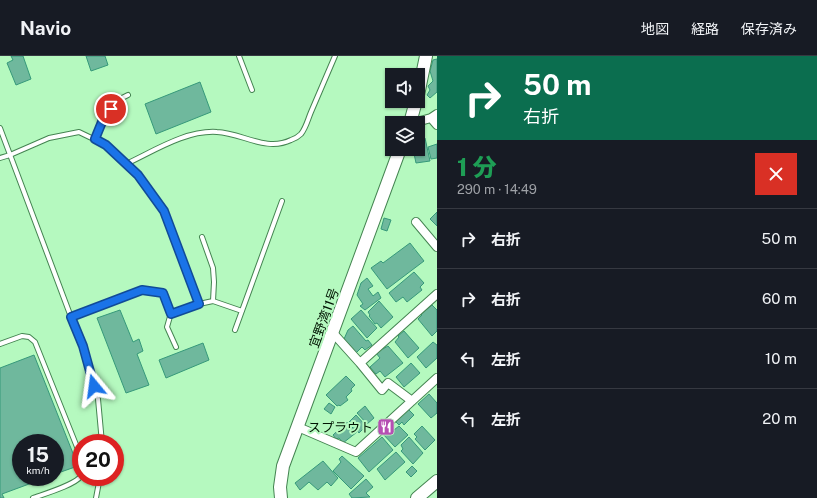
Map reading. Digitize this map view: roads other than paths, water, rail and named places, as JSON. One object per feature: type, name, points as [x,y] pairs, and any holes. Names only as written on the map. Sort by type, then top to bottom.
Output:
[{"type":"street","points":[[424,68],[426,56]]},
{"type":"street","points":[[434,116],[437,126]]},
{"type":"street","name":"宜野湾11号","points":[[281,498],[280,487],[283,466],[397,156]]},
{"type":"street","points":[[416,222],[437,247]]},
{"type":"street","points":[[360,363],[437,294]]},
{"type":"street","points":[[333,333],[382,390],[388,383],[412,401]]},
{"type":"street","points":[[298,427],[356,452],[437,378]]},
{"type":"street","points":[[418,498],[437,480]]},
{"type":"lane","points":[[239,56],[252,90]]},
{"type":"lane","points":[[126,164],[172,142],[189,135],[203,132],[223,133],[265,144],[275,145],[297,137],[302,134],[335,56]]},
{"type":"lane","points":[[95,139],[104,117],[118,100],[128,94]]},
{"type":"lane","points":[[0,128],[83,346],[98,399],[101,434]]},
{"type":"lane","points":[[0,158],[49,138],[79,132],[106,145],[138,175],[164,211],[199,304]]},
{"type":"lane","points":[[235,330],[282,201]]},
{"type":"lane","points":[[202,237],[213,268],[213,301]]},
{"type":"lane","points":[[71,317],[142,290],[163,293],[171,314],[167,326],[176,347]]},
{"type":"lane","points":[[171,314],[199,304],[213,301],[242,311]]},
{"type":"lane","points":[[0,344],[22,336],[29,337],[35,342],[72,434]]},
{"type":"lane","points":[[32,498],[72,483]]},
{"type":"lane","points":[[96,498],[98,486]]},
{"type":"place","name":"スプラウト","points":[[386,427]]}]
